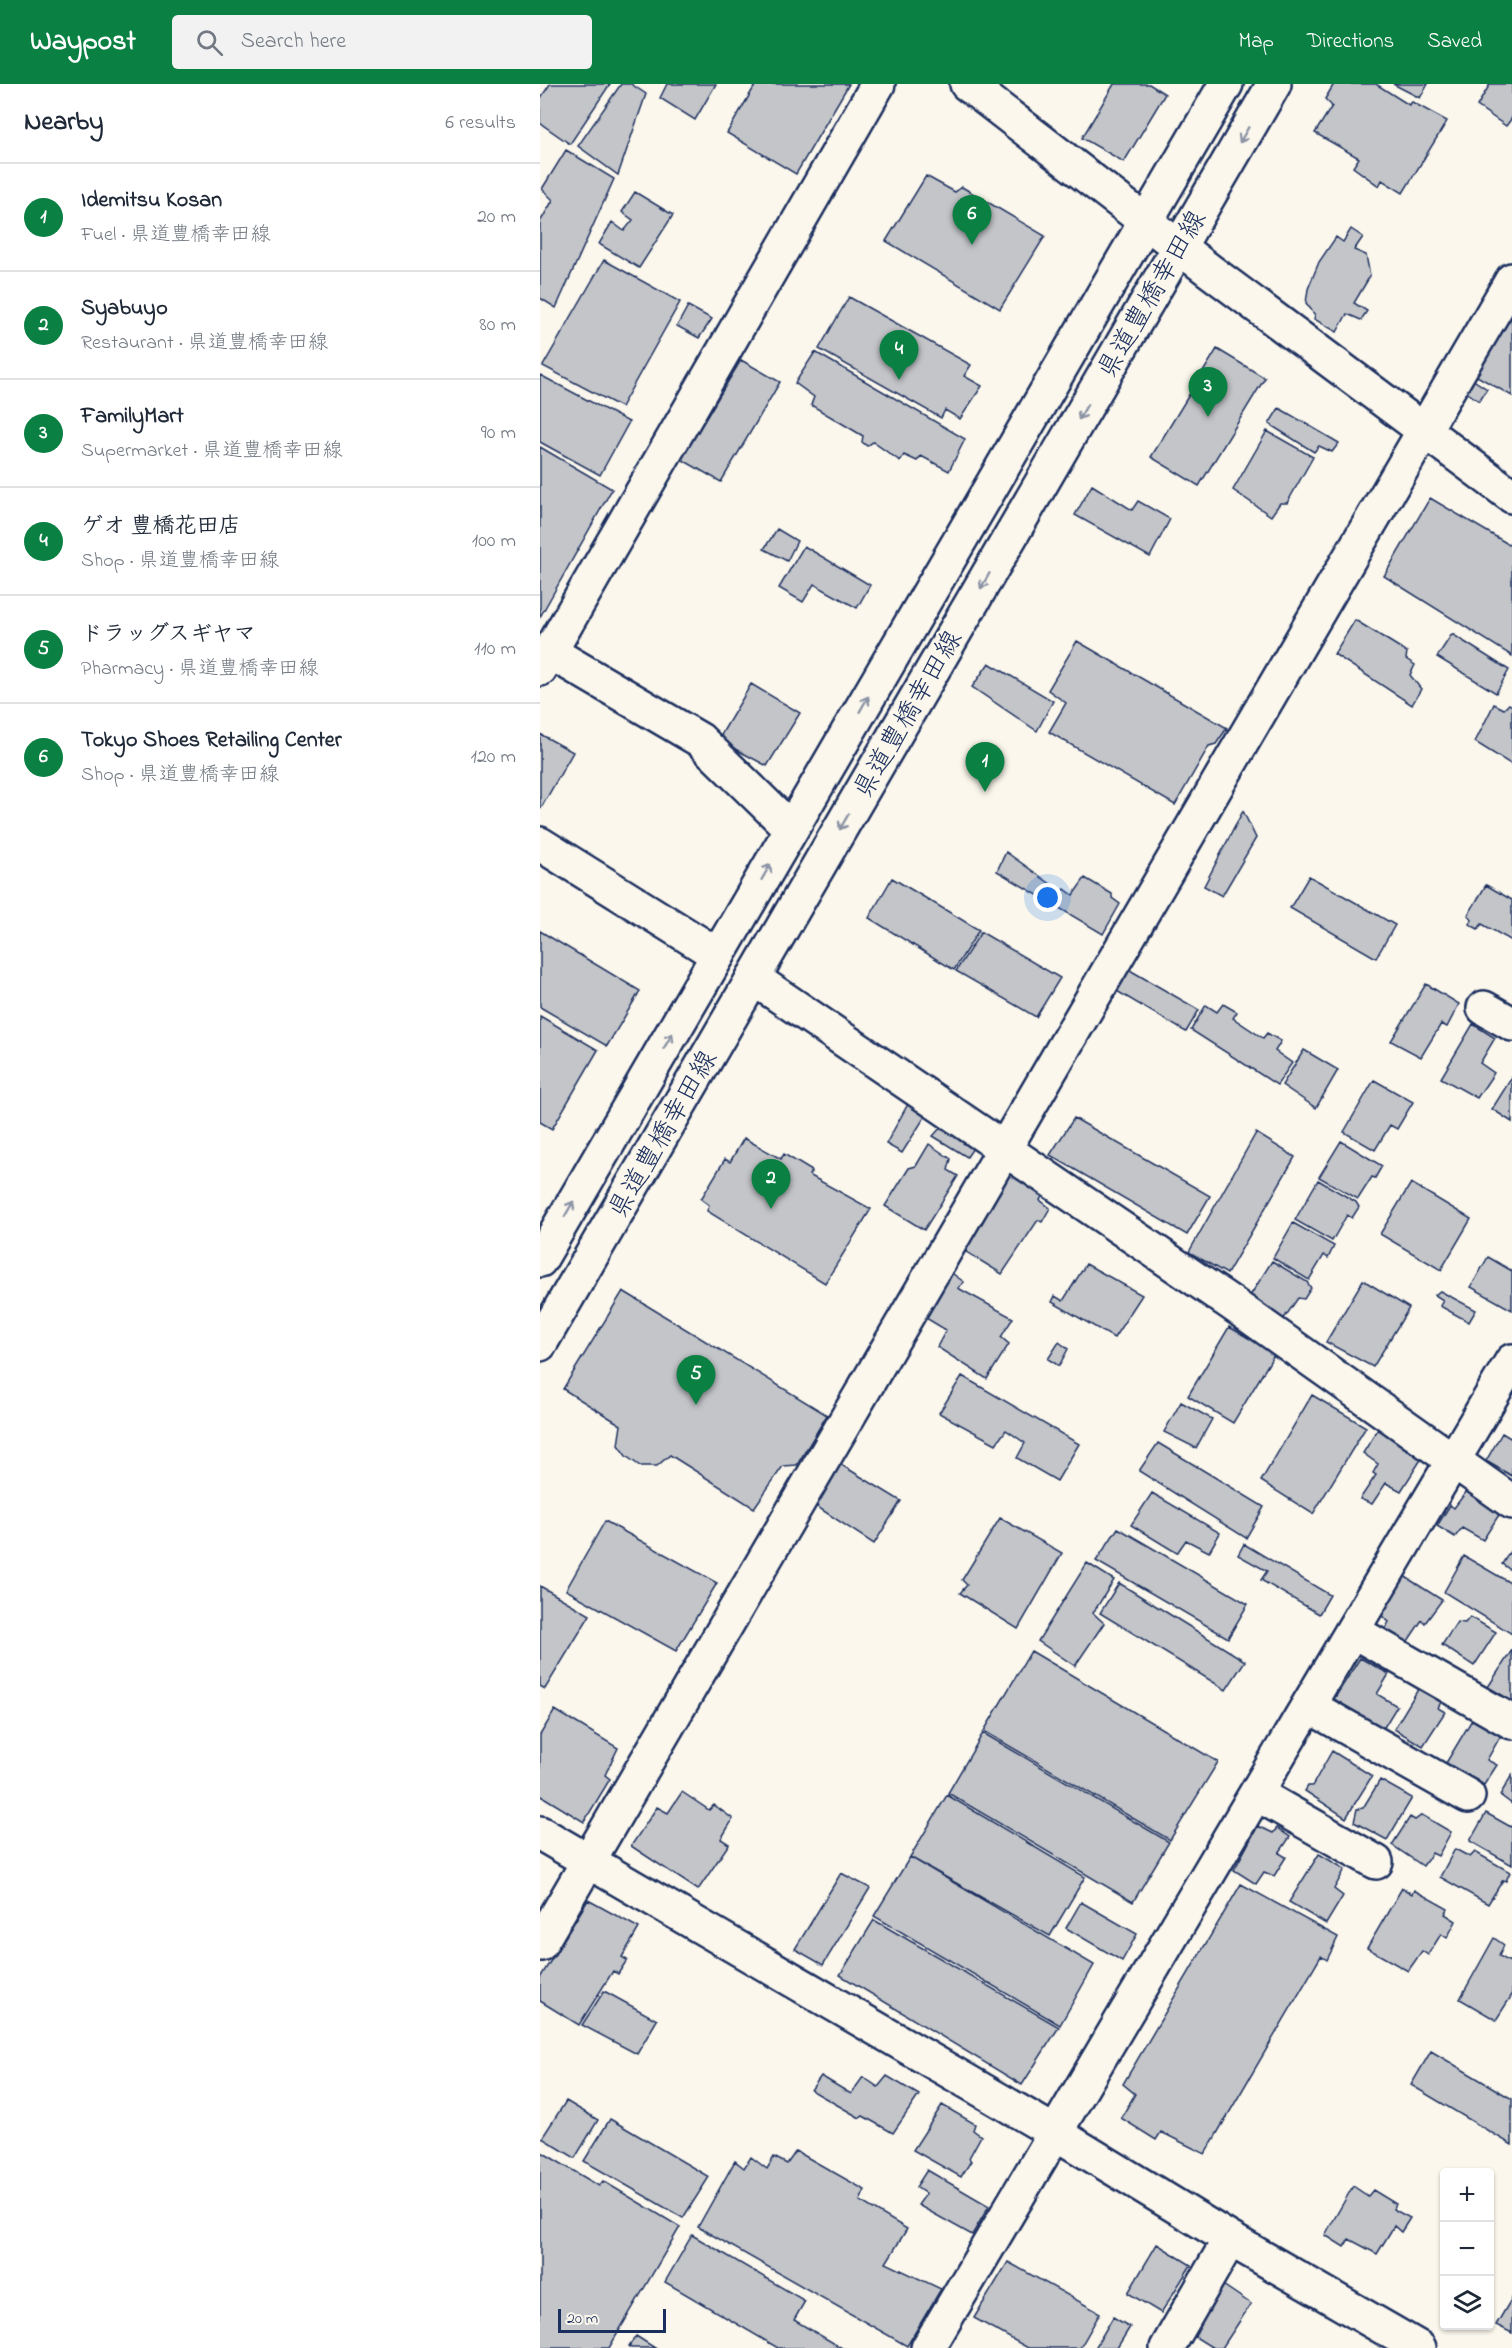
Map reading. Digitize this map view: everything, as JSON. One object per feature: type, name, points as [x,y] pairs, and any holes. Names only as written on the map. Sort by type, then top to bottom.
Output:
[{"type":"street","points":[[787,836],[700,740],[642,706],[545,660],[878,84]]},
{"type":"street","points":[[967,84],[1512,496]]},
{"type":"street","name":"県道豊橋幸田線","points":[[540,1260],[1226,84]]},
{"type":"street","name":"県道豊橋幸田線","points":[[540,1344],[1274,84]]},
{"type":"street","points":[[540,1944],[1512,280]]},
{"type":"street","points":[[642,706],[787,836]]},
{"type":"street","points":[[540,844],[718,955]]},
{"type":"street","points":[[753,978],[1231,1303],[1512,1502]]},
{"type":"street","points":[[1484,1008],[1512,1024]]},
{"type":"street","points":[[928,2348],[1512,1361]]},
{"type":"street","points":[[1353,1631],[1512,1722]]},
{"type":"street","points":[[1309,1706],[1468,1796]]},
{"type":"street","points":[[1257,1794],[1376,1862]]},
{"type":"street","points":[[540,1833],[1054,2132],[1230,2239],[1419,2348]]},
{"type":"street","points":[[1167,2348],[1230,2239]]},
{"type":"building","points":[[550,84],[610,84],[570,144],[540,123],[540,99]]},
{"type":"building","points":[[621,84],[631,84],[646,94],[618,175],[578,146]]},
{"type":"building","points":[[667,84],[716,84],[695,120],[660,98]]},
{"type":"building","points":[[756,84],[849,84],[796,174],[727,133]]},
{"type":"building","points":[[1114,84],[1149,84],[1165,94],[1124,162],[1082,138]]},
{"type":"building","points":[[1334,84],[1376,84],[1409,105],[1412,102],[1447,121],[1403,193],[1382,180],[1379,186],[1353,167],[1359,158],[1315,133],[1332,106],[1325,99]]},
{"type":"building","points":[[1393,84],[1428,84],[1420,98]]},
{"type":"building","points":[[1490,84],[1512,84],[1512,118],[1506,126],[1477,106]]},
{"type":"building","points":[[566,150],[614,179],[556,308],[540,298],[540,222],[553,200],[542,189]]},
{"type":"building","points":[[926,176],[955,192],[962,187],[1045,236],[1000,309],[886,241]]},
{"type":"building","points":[[635,192],[673,215],[639,268],[599,244],[612,222],[624,231],[633,220],[622,212]]},
{"type":"building","points":[[1351,229],[1363,237],[1354,250],[1366,255],[1370,276],[1354,303],[1367,311],[1361,320],[1347,314],[1337,332],[1314,319],[1315,315],[1306,303],[1308,289],[1319,262],[1336,237],[1343,242]]},
{"type":"building","points":[[604,260],[680,302],[621,407],[543,366]]},
{"type":"building","points":[[849,297],[971,365],[964,376],[982,386],[960,419],[945,410],[941,418],[819,349]]},
{"type":"building","points":[[688,306],[712,319],[699,338],[677,326]]},
{"type":"building","points":[[1512,311],[1512,396],[1475,375]]},
{"type":"building","points":[[1217,349],[1265,378],[1199,486],[1151,457]]},
{"type":"building","points":[[815,352],[965,439],[949,471],[921,456],[917,461],[904,455],[900,461],[873,442],[867,446],[862,442],[863,436],[811,405],[814,397],[795,383]]},
{"type":"building","points":[[741,360],[780,382],[721,482],[681,459]]},
{"type":"building","points":[[540,375],[629,422],[600,475],[540,442]]},
{"type":"building","points":[[1472,379],[1487,389],[1479,401],[1465,391]]},
{"type":"building","points":[[1279,408],[1339,443],[1332,452],[1319,446],[1314,452],[1269,424]]},
{"type":"building","points":[[1267,431],[1313,457],[1287,503],[1280,503],[1271,516],[1233,490]]},
{"type":"building","points":[[540,447],[612,489],[540,617]]},
{"type":"building","points":[[1092,485],[1132,510],[1138,501],[1170,519],[1150,557],[1075,515]]},
{"type":"building","points":[[1430,498],[1508,544],[1512,541],[1512,656],[1384,576]]},
{"type":"building","points":[[777,529],[797,541],[787,561],[764,549]]},
{"type":"building","points":[[804,546],[870,585],[857,608],[814,584],[803,602],[779,588]]},
{"type":"building","points":[[1355,620],[1407,652],[1406,659],[1415,665],[1410,675],[1421,689],[1412,705],[1334,654]]},
{"type":"building","points":[[1452,634],[1509,670],[1496,693],[1437,657]]},
{"type":"building","points":[[1077,641],[1227,728],[1216,744],[1209,746],[1175,805],[1049,732],[1066,703],[1048,690]]},
{"type":"building","points":[[989,663],[1053,701],[1037,731],[972,687]]},
{"type":"building","points":[[751,684],[800,713],[767,766],[718,740]]},
{"type":"building","points":[[1494,704],[1504,709],[1509,704],[1512,706],[1512,765],[1475,742]]},
{"type":"building","points":[[540,734],[573,752],[541,808],[540,807]]},
{"type":"building","points":[[1243,811],[1256,838],[1222,896],[1204,886]]},
{"type":"building","points":[[1006,852],[1062,892],[1065,889],[1073,895],[1085,878],[1112,894],[1112,898],[1120,904],[1103,934],[997,871]]},
{"type":"building","points":[[1309,876],[1395,925],[1376,958],[1290,908]]},
{"type":"building","points":[[892,878],[979,930],[954,970],[869,918]]},
{"type":"building","points":[[1486,885],[1512,900],[1512,941],[1482,924],[1478,929],[1469,924],[1472,920],[1468,915]]},
{"type":"building","points":[[540,931],[640,991],[607,1046],[540,1007]]},
{"type":"building","points":[[981,932],[1060,978],[1036,1017],[956,971]]},
{"type":"building","points":[[1128,969],[1199,1010],[1186,1032],[1115,990]]},
{"type":"building","points":[[1426,984],[1459,1004],[1447,1027],[1441,1024],[1421,1057],[1391,1041]]},
{"type":"building","points":[[1223,1004],[1237,1012],[1233,1018],[1263,1038],[1267,1033],[1281,1041],[1275,1051],[1292,1063],[1277,1085],[1191,1030],[1206,1005],[1217,1012]]},
{"type":"building","points":[[540,1016],[598,1050],[552,1129],[540,1122]]},
{"type":"building","points":[[1473,1024],[1495,1038],[1480,1063],[1494,1073],[1477,1098],[1441,1078]]},
{"type":"building","points":[[1304,1050],[1338,1070],[1316,1108],[1282,1085]]},
{"type":"building","points":[[1512,1077],[1512,1122],[1492,1109]]},
{"type":"building","points":[[1374,1080],[1413,1102],[1397,1129],[1390,1125],[1375,1150],[1344,1132]]},
{"type":"building","points":[[908,1104],[926,1115],[902,1153],[886,1144]]},
{"type":"building","points":[[1074,1118],[1210,1196],[1187,1235],[1050,1155]]},
{"type":"building","points":[[943,1125],[975,1145],[967,1157],[933,1136]]},
{"type":"building","points":[[1256,1133],[1295,1157],[1227,1274],[1189,1252]]},
{"type":"building","points":[[744,1138],[781,1159],[784,1154],[812,1171],[809,1175],[871,1209],[825,1283],[707,1211],[709,1205],[701,1199],[725,1159],[730,1162]]},
{"type":"building","points":[[1341,1141],[1382,1166],[1358,1199],[1319,1177]]},
{"type":"building","points":[[929,1144],[951,1159],[948,1170],[958,1176],[924,1230],[885,1206],[909,1168],[916,1166]]},
{"type":"building","points":[[1008,1173],[1043,1195],[1040,1200],[1050,1208],[1042,1222],[1038,1220],[1002,1274],[963,1250]]},
{"type":"building","points":[[1318,1180],[1356,1202],[1359,1207],[1352,1218],[1347,1215],[1332,1241],[1295,1220]]},
{"type":"building","points":[[1411,1183],[1471,1219],[1441,1270],[1380,1234]]},
{"type":"building","points":[[1293,1223],[1334,1246],[1328,1258],[1324,1255],[1309,1280],[1273,1258]]},
{"type":"building","points":[[1488,1257],[1512,1271],[1512,1310],[1471,1287]]},
{"type":"building","points":[[1272,1261],[1307,1282],[1311,1288],[1304,1299],[1298,1298],[1283,1320],[1248,1299]]},
{"type":"building","points":[[1086,1264],[1142,1295],[1114,1338],[1052,1302],[1055,1296],[1063,1301]]},
{"type":"building","points":[[949,1271],[964,1282],[958,1288],[1013,1318],[1001,1337],[1009,1344],[987,1379],[937,1347],[946,1330],[921,1315]]},
{"type":"building","points":[[1363,1280],[1409,1308],[1373,1367],[1326,1342]]},
{"type":"building","points":[[623,1291],[827,1415],[797,1465],[783,1466],[754,1508],[670,1455],[657,1466],[640,1466],[626,1456],[618,1445],[621,1425],[563,1389]]},
{"type":"building","points":[[1440,1291],[1476,1310],[1469,1322],[1440,1306],[1443,1300],[1435,1295]]},
{"type":"building","points":[[1229,1327],[1275,1353],[1233,1423],[1188,1396]]},
{"type":"building","points":[[1059,1342],[1068,1349],[1059,1366],[1048,1359]]},
{"type":"building","points":[[962,1376],[1079,1444],[1057,1481],[1017,1458],[1025,1443],[1006,1430],[996,1444],[939,1413]]},
{"type":"building","points":[[1312,1395],[1366,1427],[1313,1514],[1261,1481]]},
{"type":"building","points":[[1181,1402],[1212,1419],[1196,1448],[1164,1432]]},
{"type":"building","points":[[1378,1429],[1422,1458],[1401,1491],[1386,1483],[1372,1504],[1360,1499],[1376,1475],[1373,1473],[1378,1464],[1363,1453]]},
{"type":"building","points":[[1502,1433],[1512,1439],[1512,1476],[1486,1461]]},
{"type":"building","points":[[1158,1443],[1264,1507],[1246,1538],[1139,1471]]},
{"type":"building","points":[[840,1464],[901,1501],[874,1544],[816,1506]]},
{"type":"building","points":[[1469,1488],[1502,1510],[1483,1540],[1462,1528],[1455,1537],[1437,1526],[1450,1505],[1454,1508]]},
{"type":"building","points":[[1152,1493],[1220,1533],[1209,1552],[1186,1540],[1177,1553],[1131,1525]]},
{"type":"building","points":[[1000,1518],[1062,1553],[1018,1629],[960,1593],[967,1585],[962,1580]]},
{"type":"building","points":[[605,1521],[717,1583],[676,1651],[566,1590]]},
{"type":"building","points":[[1118,1528],[1248,1604],[1228,1638],[1096,1561]]},
{"type":"building","points":[[1244,1544],[1330,1595],[1319,1614],[1261,1580],[1267,1571],[1238,1555]]},
{"type":"building","points":[[1512,1548],[1512,1571],[1502,1564]]},
{"type":"building","points":[[1464,1556],[1512,1584],[1512,1634],[1444,1592]]},
{"type":"building","points":[[1087,1563],[1114,1580],[1093,1613],[1104,1623],[1075,1666],[1038,1641]]},
{"type":"building","points":[[1404,1576],[1442,1600],[1425,1623],[1422,1620],[1406,1644],[1385,1629],[1389,1622],[1381,1615]]},
{"type":"building","points":[[1119,1583],[1245,1661],[1226,1690],[1100,1613]]},
{"type":"building","points":[[540,1586],[590,1615],[545,1689],[540,1686]]},
{"type":"building","points":[[1470,1617],[1496,1632],[1474,1666],[1442,1645],[1457,1622],[1465,1623]]},
{"type":"building","points":[[1512,1650],[1512,1701],[1488,1687]]},
{"type":"building","points":[[1031,1651],[1218,1762],[1170,1840],[984,1731]]},
{"type":"building","points":[[1360,1658],[1389,1674],[1377,1694],[1397,1706],[1383,1729],[1334,1699]]},
{"type":"building","points":[[1420,1686],[1442,1700],[1438,1708],[1445,1712],[1423,1746],[1394,1729]]},
{"type":"building","points":[[555,1710],[618,1748],[605,1775],[610,1779],[584,1822],[540,1795],[540,1735]]},
{"type":"building","points":[[1473,1718],[1501,1735],[1487,1760],[1497,1765],[1484,1785],[1446,1763]]},
{"type":"building","points":[[983,1733],[1169,1842],[1133,1902],[948,1793]]},
{"type":"building","points":[[1332,1751],[1372,1776],[1346,1818],[1305,1791],[1308,1786],[1312,1786]]},
{"type":"building","points":[[1512,1775],[1512,1804],[1500,1795]]},
{"type":"building","points":[[1380,1780],[1412,1798],[1387,1840],[1354,1822],[1357,1809],[1363,1808]]},
{"type":"building","points":[[682,1792],[709,1810],[714,1805],[733,1819],[721,1839],[729,1844],[698,1890],[631,1846],[657,1807],[668,1813]]},
{"type":"building","points":[[947,1795],[1085,1877],[1050,1936],[910,1857]]},
{"type":"building","points":[[1486,1813],[1512,1826],[1512,1865],[1470,1841]]},
{"type":"building","points":[[1422,1815],[1451,1832],[1438,1856],[1432,1853],[1423,1866],[1392,1845],[1410,1817],[1415,1820]]},
{"type":"building","points":[[1258,1826],[1273,1833],[1277,1828],[1290,1837],[1279,1853],[1286,1857],[1274,1876],[1264,1872],[1256,1884],[1234,1870]]},
{"type":"building","points":[[1455,1849],[1470,1857],[1475,1852],[1510,1872],[1506,1881],[1503,1880],[1488,1904],[1440,1877]]},
{"type":"building","points":[[1319,1854],[1345,1869],[1334,1889],[1343,1896],[1326,1924],[1289,1902]]},
{"type":"building","points":[[910,1857],[1094,1965],[1060,2025],[874,1916]]},
{"type":"building","points":[[841,1873],[870,1888],[823,1965],[795,1949]]},
{"type":"building","points":[[1241,1884],[1338,1937],[1327,1960],[1321,1956],[1205,2154],[1161,2132],[1156,2140],[1121,2118],[1135,2094],[1123,2084]]},
{"type":"building","points":[[1402,1888],[1412,1894],[1414,1890],[1448,1909],[1445,1914],[1456,1921],[1447,1938],[1441,1934],[1428,1955],[1422,1951],[1408,1971],[1367,1948]]},
{"type":"building","points":[[588,1900],[639,1928],[622,1957],[627,1960],[618,1974],[613,1971],[579,2025],[540,2001],[540,1978]]},
{"type":"building","points":[[1081,1902],[1137,1934],[1122,1961],[1066,1928]]},
{"type":"building","points":[[874,1920],[1059,2027],[1022,2085],[840,1975]]},
{"type":"building","points":[[1494,1938],[1504,1945],[1499,1956],[1512,1963],[1512,1995],[1496,2020],[1460,1999]]},
{"type":"building","points":[[604,1991],[657,2020],[637,2054],[582,2025]]},
{"type":"building","points":[[1431,2051],[1512,2099],[1512,2145],[1411,2085]]},
{"type":"building","points":[[821,2076],[851,2094],[863,2077],[878,2087],[887,2076],[919,2095],[893,2133],[863,2116],[860,2118],[811,2090]]},
{"type":"building","points":[[566,2101],[598,2120],[575,2158],[542,2138]]},
{"type":"building","points":[[942,2105],[975,2124],[973,2130],[981,2136],[969,2158],[971,2161],[961,2177],[913,2150]]},
{"type":"building","points":[[610,2119],[709,2177],[683,2218],[584,2161]]},
{"type":"building","points":[[540,2151],[599,2186],[603,2181],[680,2227],[609,2348],[540,2348]]},
{"type":"building","points":[[796,2151],[865,2190],[860,2201],[907,2229],[886,2263],[941,2289],[907,2346],[698,2227],[735,2161],[744,2168],[751,2157],[767,2169],[774,2157],[787,2164]]},
{"type":"building","points":[[927,2170],[989,2206],[972,2235],[918,2205],[926,2194],[916,2187]]},
{"type":"building","points":[[1353,2186],[1368,2196],[1373,2190],[1396,2204],[1393,2209],[1410,2218],[1401,2232],[1394,2226],[1377,2254],[1349,2239],[1344,2247],[1325,2235]]},
{"type":"building","points":[[692,2235],[805,2301],[794,2320],[842,2348],[778,2348],[665,2282]]},
{"type":"building","points":[[1157,2244],[1191,2265],[1161,2313],[1128,2293]]},
{"type":"building","points":[[1008,2262],[1100,2313],[1080,2348],[1028,2348],[974,2318]]},
{"type":"building","points":[[1223,2285],[1251,2304],[1222,2348],[1213,2348],[1192,2335]]},
{"type":"building","points":[[1512,2298],[1512,2333],[1496,2325]]},
{"type":"building","points":[[1113,2317],[1130,2327],[1117,2348],[1095,2348]]},
{"type":"building","points":[[636,2336],[655,2348],[631,2348],[629,2346]]},
{"type":"place","name":"Tokyo Shoes Retailing Center","points":[[972,245]]},
{"type":"place","name":"ゲオ 豊橋花田店","points":[[899,380]]},
{"type":"place","name":"FamilyMart","points":[[1208,417]]},
{"type":"place","name":"Idemitsu Kosan","points":[[985,792]]},
{"type":"place","name":"Syabuyo","points":[[771,1209]]},
{"type":"place","name":"ドラッグスギヤマ","points":[[696,1405]]}]
